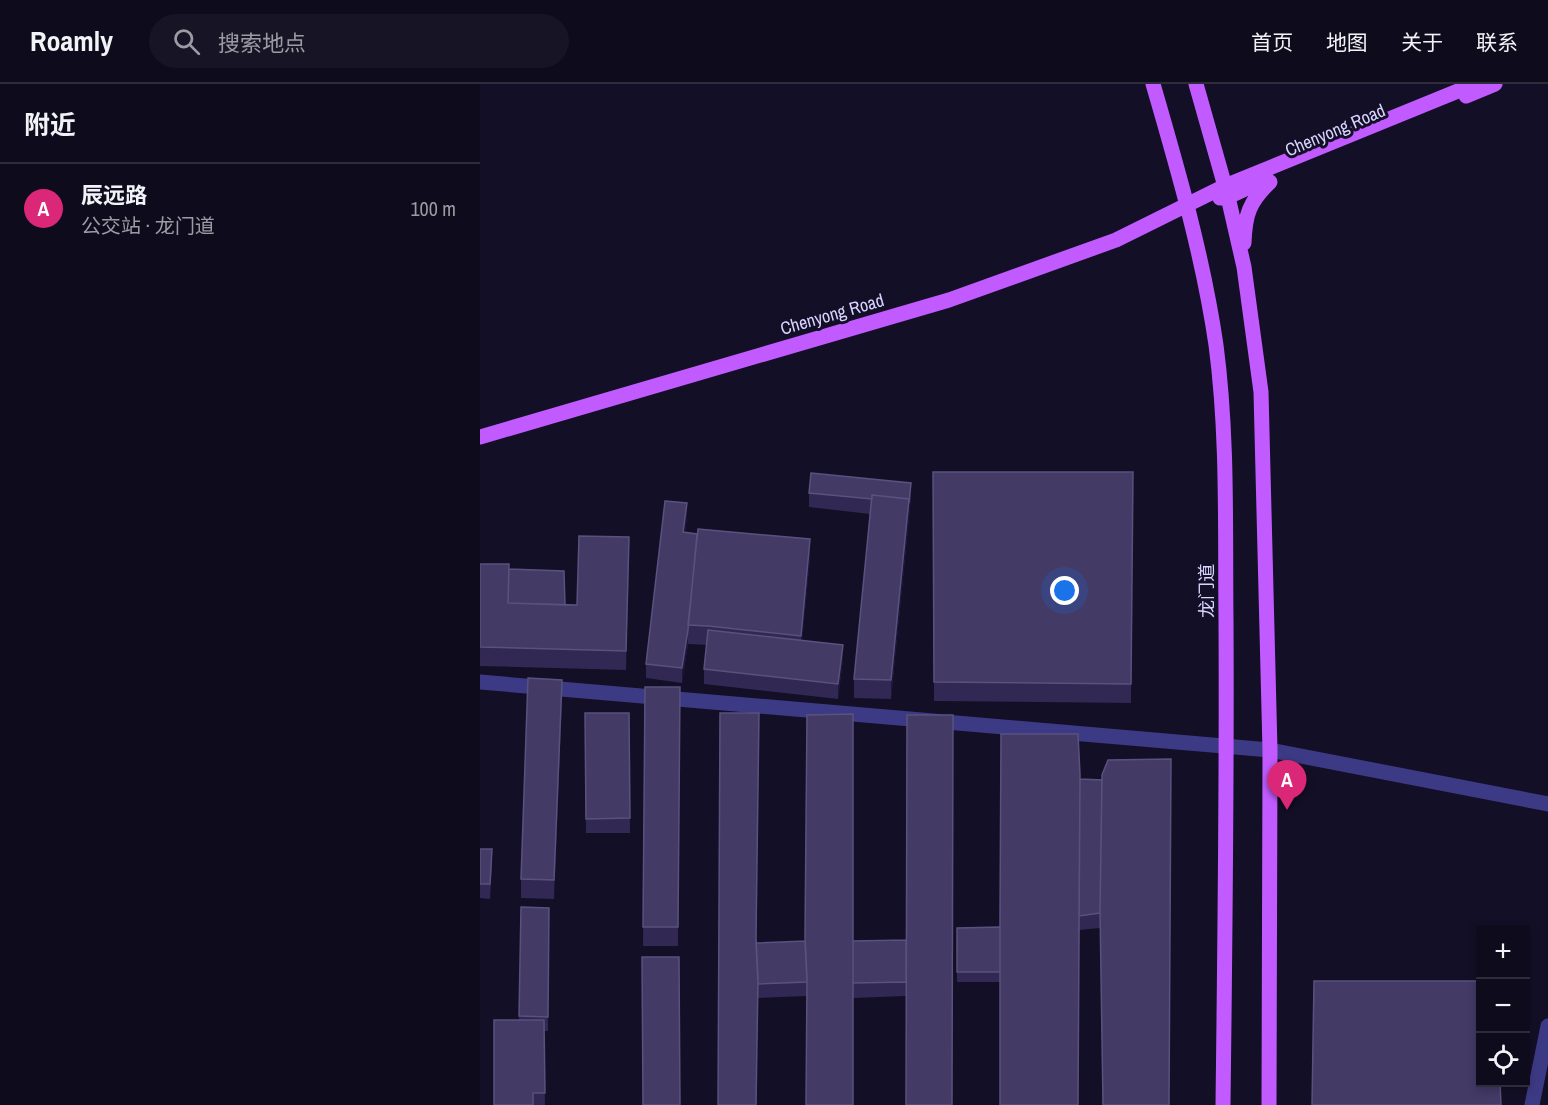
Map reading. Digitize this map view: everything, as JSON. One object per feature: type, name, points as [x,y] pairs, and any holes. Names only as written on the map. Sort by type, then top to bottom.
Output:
[{"type":"main road","name":"龙门道","points":[[1154,84],[1187,205],[1207,292],[1216,347],[1222,418],[1227,747],[1223,1105]]},
{"type":"main road","points":[[1196,84],[1226,191],[1244,267],[1262,392],[1270,750],[1269,1105]]},
{"type":"main road","name":"Chenyong Road","points":[[1226,191],[1475,84]]},
{"type":"main road","name":"Chenyong Road","points":[[480,437],[949,300],[1116,240],[1187,205],[1278,175],[1495,84]]},
{"type":"main road","points":[[1244,267],[1245,223],[1248,210],[1253,200],[1278,175]]},
{"type":"street","points":[[480,682],[1270,750],[1548,804]]},
{"type":"street","points":[[1532,1105],[1548,1026]]},
{"type":"building","points":[[933,472],[1133,472],[1131,684],[934,682]]},
{"type":"building","points":[[811,473],[911,483],[909,503],[909,499],[872,495],[872,499],[809,493]]},
{"type":"building","points":[[872,495],[909,499],[891,680],[854,679]]},
{"type":"building","points":[[665,501],[687,503],[683,532],[697,534],[682,668],[646,664]]},
{"type":"building","points":[[698,529],[810,539],[801,636],[688,625]]},
{"type":"building","points":[[579,536],[629,537],[626,651],[480,647],[480,564],[509,564],[508,603],[577,605]]},
{"type":"building","points":[[509,569],[564,571],[565,605],[508,603]]},
{"type":"building","points":[[708,630],[843,645],[838,684],[704,669]]},
{"type":"building","points":[[528,678],[562,680],[554,880],[521,879]]},
{"type":"building","points":[[645,687],[680,687],[678,927],[643,927]]},
{"type":"building","points":[[585,713],[629,713],[630,818],[586,819]]},
{"type":"building","points":[[720,713],[759,713],[756,1105],[718,1105]]},
{"type":"building","points":[[853,714],[853,1105],[806,1105],[807,715]]},
{"type":"building","points":[[907,715],[953,715],[952,1105],[906,1105]]},
{"type":"building","points":[[1001,734],[1078,734],[1080,774],[1078,1105],[1000,1105]]},
{"type":"building","points":[[1171,759],[1169,1105],[1103,1105],[1100,909],[1102,775],[1108,760]]},
{"type":"building","points":[[1080,779],[1102,780],[1100,913],[1079,916]]},
{"type":"building","points":[[480,849],[492,849],[490,884],[480,884]]},
{"type":"building","points":[[521,907],[549,908],[548,1017],[519,1016]]},
{"type":"building","points":[[1000,927],[1000,972],[957,972],[957,928]]},
{"type":"building","points":[[906,940],[906,982],[853,983],[853,941]]},
{"type":"building","points":[[805,941],[807,982],[758,984],[756,943]]},
{"type":"building","points":[[642,957],[679,957],[680,1105],[643,1105]]},
{"type":"building","points":[[1314,981],[1476,981],[1476,1087],[1500,1087],[1501,1105],[1312,1105]]},
{"type":"building","points":[[494,1020],[544,1020],[545,1093],[533,1093],[533,1105],[494,1105]]},
{"type":"place","name":"辰远路","points":[[1287,810]]}]
